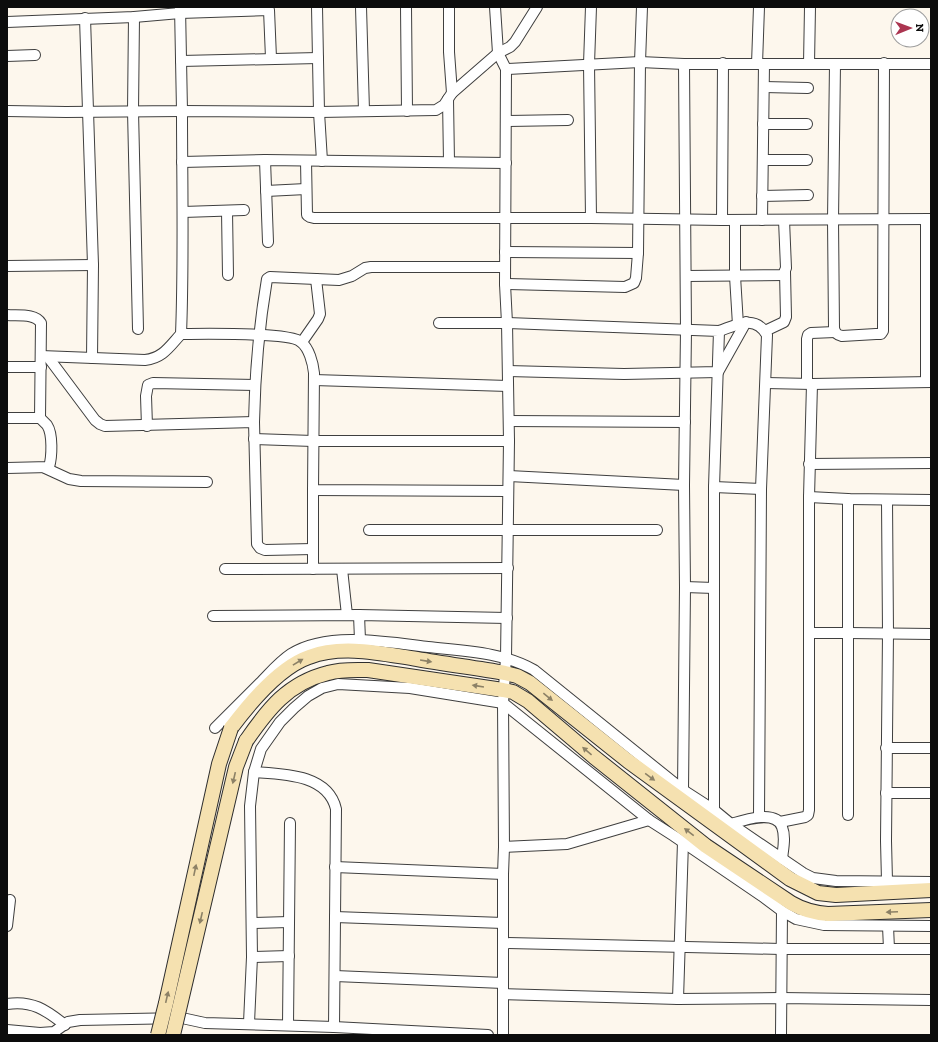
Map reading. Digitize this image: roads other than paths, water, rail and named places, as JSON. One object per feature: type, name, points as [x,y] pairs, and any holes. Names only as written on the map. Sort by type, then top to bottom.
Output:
[{"type":"street","points":[[317,7],[319,112],[322,161]]},
{"type":"street","points":[[361,7],[364,111]]},
{"type":"street","points":[[406,7],[407,111]]},
{"type":"street","points":[[449,7],[450,162]]},
{"type":"street","points":[[495,7],[498,53],[506,69],[505,284],[509,421],[507,618],[503,696],[503,1035]]},
{"type":"street","points":[[7,111],[319,112],[436,110],[444,105],[450,96],[498,53],[510,47],[515,42],[537,7]]},
{"type":"street","points":[[591,7],[589,64],[591,218]]},
{"type":"street","points":[[505,284],[625,287],[634,283],[636,278],[638,253],[642,7]]},
{"type":"street","points":[[759,7],[760,64],[764,87],[762,220]]},
{"type":"street","points":[[809,64],[810,7]]},
{"type":"street","points":[[7,22],[134,17],[180,10],[269,9],[271,58]]},
{"type":"street","points":[[45,356],[145,360],[153,359],[160,356],[181,334],[183,288],[183,212],[180,10]]},
{"type":"street","points":[[134,17],[132,111],[138,329]]},
{"type":"street","points":[[85,18],[93,265],[92,358]]},
{"type":"street","points":[[7,56],[35,55]]},
{"type":"street","points":[[181,61],[318,58]]},
{"type":"street","points":[[506,69],[640,62],[684,64],[931,64]]},
{"type":"street","points":[[722,220],[723,63]]},
{"type":"street","points":[[730,824],[759,817],[774,819],[780,822],[805,817],[808,815],[810,633],[809,384],[807,339],[808,335],[811,333],[835,332],[842,336],[880,334],[883,331],[884,63]]},
{"type":"street","points":[[682,790],[686,372],[684,64]]},
{"type":"street","points":[[835,64],[833,220],[835,332]]},
{"type":"street","points":[[764,87],[808,88]]},
{"type":"street","points":[[506,121],[568,120]]},
{"type":"street","points":[[763,124],[807,124]]},
{"type":"street","points":[[182,162],[265,160],[506,163]]},
{"type":"street","points":[[265,160],[268,242]]},
{"type":"street","points":[[763,160],[807,160]]},
{"type":"street","points":[[306,161],[307,210],[310,217],[591,218],[638,220],[929,219],[928,382],[809,384],[766,383]]},
{"type":"street","points":[[266,191],[306,189]]},
{"type":"street","points":[[762,196],[808,196]]},
{"type":"street","points":[[183,212],[244,210]]},
{"type":"street","points":[[227,211],[228,275]]},
{"type":"street","points":[[718,372],[742,324],[735,276],[735,220]]},
{"type":"street","points":[[765,331],[784,322],[786,316],[784,220]]},
{"type":"street","points":[[505,252],[638,253]]},
{"type":"street","points":[[7,266],[93,265]]},
{"type":"street","points":[[313,548],[265,550],[256,544],[254,439],[255,385],[259,335],[267,279],[270,277],[275,277],[346,279],[366,268],[371,267],[505,267]]},
{"type":"street","points":[[686,276],[783,275],[785,272]]},
{"type":"street","points":[[302,342],[320,314],[316,279]]},
{"type":"street","points":[[7,315],[34,316],[39,319],[41,323],[45,356],[41,367],[40,418]]},
{"type":"street","points":[[439,323],[507,323],[719,331],[742,324],[758,324],[765,331],[767,335],[761,489],[759,817]]},
{"type":"street","points":[[714,810],[714,487],[719,331]]},
{"type":"street","points":[[181,334],[290,337],[302,342],[313,365],[314,380],[313,569]]},
{"type":"street","points":[[45,356],[100,424],[111,427],[254,422]]},
{"type":"street","points":[[7,367],[41,367]]},
{"type":"street","points":[[508,371],[624,374],[718,372]]},
{"type":"street","points":[[314,380],[508,386]]},
{"type":"street","points":[[147,426],[146,396],[148,384],[255,385]]},
{"type":"street","points":[[7,418],[40,418],[47,425],[51,436],[50,463],[49,467],[45,468]]},
{"type":"street","points":[[509,421],[685,422]]},
{"type":"street","points":[[254,439],[313,441],[509,441]]},
{"type":"street","points":[[809,464],[931,463]]},
{"type":"street","points":[[7,468],[45,468],[69,479],[81,481],[207,482]]},
{"type":"street","points":[[509,476],[684,485]]},
{"type":"street","points":[[714,487],[761,489]]},
{"type":"street","points":[[313,490],[508,491]]},
{"type":"street","points":[[809,497],[931,500]]},
{"type":"street","points":[[848,499],[848,815]]},
{"type":"street","points":[[887,500],[887,881]]},
{"type":"street","points":[[369,530],[656,530]]},
{"type":"street","points":[[224,569],[508,568]]},
{"type":"street","points":[[342,569],[347,615]]},
{"type":"street","points":[[685,587],[714,588]]},
{"type":"street","points":[[213,616],[347,615],[507,618]]},
{"type":"street","points":[[359,616],[360,640]]},
{"type":"street","points":[[810,633],[931,634]]},
{"type":"street","points":[[215,728],[279,663],[291,654],[305,647],[338,641],[360,640],[466,651],[506,658],[522,663],[534,670],[682,790],[714,810],[730,824],[803,873],[813,878],[836,881],[931,882]]},
{"type":"street","points":[[158,1035],[219,764],[231,728],[251,703],[278,677],[298,662],[321,654],[347,651],[377,653],[505,672],[517,676],[530,683],[635,766],[790,879],[805,887],[818,893],[836,895],[931,890]]},
{"type":"street","points":[[173,1035],[236,768],[246,741],[262,718],[290,690],[309,680],[328,673],[349,670],[368,670],[503,696],[649,820],[796,919],[824,925],[931,926]]},
{"type":"street","points":[[249,1023],[252,957],[250,806],[254,772],[261,749],[280,722],[308,696],[322,688],[338,684],[410,688],[503,696],[513,692],[528,701],[594,757],[706,846],[791,904],[804,910],[828,914],[931,910]]},
{"type":"street","points":[[886,748],[931,748]]},
{"type":"street","points":[[254,772],[302,778],[325,790],[331,797],[336,809],[334,1027]]},
{"type":"street","points":[[886,794],[931,793]]},
{"type":"street","points":[[504,847],[567,844],[649,820]]},
{"type":"street","points":[[288,1026],[290,822]]},
{"type":"street","points":[[780,822],[784,836],[782,859]]},
{"type":"street","points":[[678,999],[683,842]]},
{"type":"street","points":[[335,867],[503,874]]},
{"type":"street","points":[[7,926],[10,900]]},
{"type":"street","points":[[781,1035],[782,911]]},
{"type":"street","points":[[335,917],[503,923]]},
{"type":"street","points":[[252,923],[289,922]]},
{"type":"street","points":[[888,926],[889,949]]},
{"type":"street","points":[[503,942],[781,949],[931,950]]},
{"type":"street","points":[[252,957],[289,956]]},
{"type":"street","points":[[335,976],[503,983]]},
{"type":"street","points":[[503,994],[678,999],[781,998],[931,1000]]},
{"type":"street","points":[[7,1004],[32,1004],[65,1025]]},
{"type":"street","points":[[7,1030],[47,1033],[54,1032],[68,1022],[80,1020],[182,1018],[205,1023],[249,1023],[488,1035]]}]
